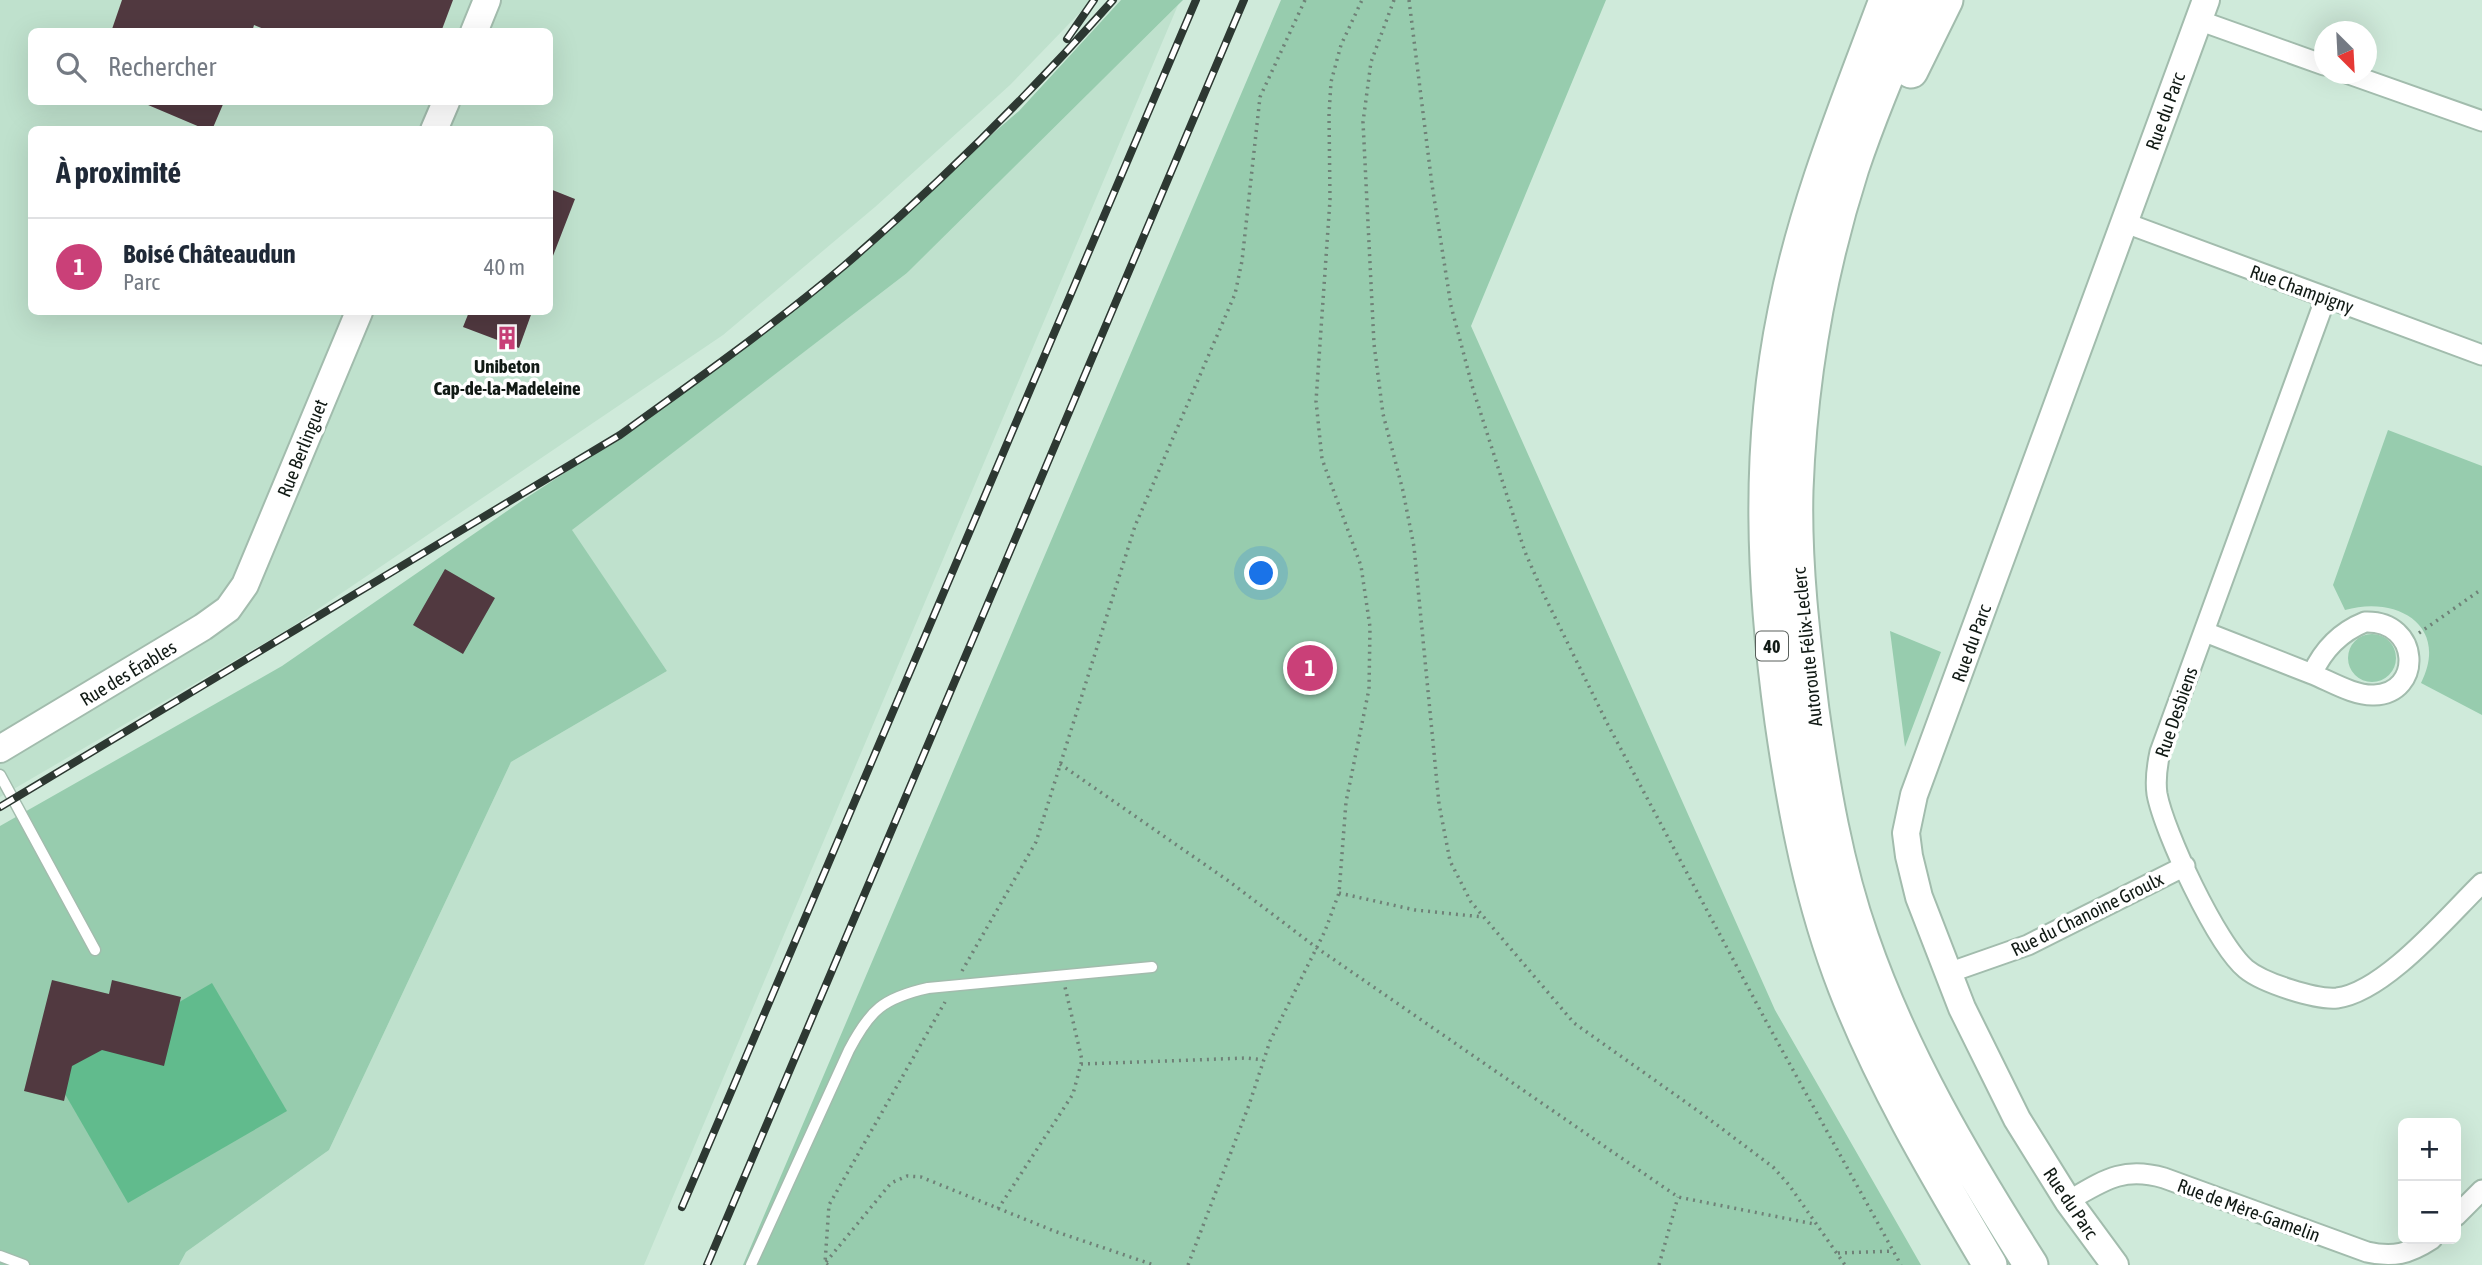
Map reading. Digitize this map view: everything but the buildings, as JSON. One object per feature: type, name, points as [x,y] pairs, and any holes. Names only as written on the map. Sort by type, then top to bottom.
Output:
[{"type":"highway","name":"Autoroute Félix-Leclerc","points":[[1886,0],[1818,185],[1785,309],[1770,409],[1764,487],[1768,612],[1792,790],[1802,841],[1828,940],[1888,1084],[1990,1265]]},
{"type":"highway","name":"Autoroute Félix-Leclerc","points":[[1919,0],[1866,130],[1837,220],[1816,311],[1804,393],[1796,492],[1801,616],[1825,792],[1854,916],[1900,1034],[1964,1157],[2031,1265]]},
{"type":"highway","points":[[1837,220],[1946,0]]},
{"type":"street","points":[[476,28],[487,0]]},
{"type":"street","points":[[2202,10],[2314,60]]},
{"type":"street","name":"Rue du Parc","points":[[2115,1265],[2068,1201],[2001,1090],[1962,1008],[1919,897],[1906,833],[1912,805],[2202,10]]},
{"type":"street","points":[[2377,84],[2482,121]]},
{"type":"street","points":[[436,126],[445,105]]},
{"type":"street","name":"Rue Champigny","points":[[2123,222],[2482,355]]},
{"type":"street","name":"Rue Desbiens","points":[[2326,297],[2160,752],[2156,778],[2160,810],[2185,866],[2228,948],[2249,971],[2302,992],[2336,998],[2365,989],[2387,974],[2482,883]]},
{"type":"street","name":"Rue Berlinguet","points":[[245,585],[358,315]]},
{"type":"street","name":"Rue des Érables","points":[[0,749],[204,627],[228,609],[245,585]]},
{"type":"street","points":[[2204,632],[2365,695],[2388,692],[2405,676],[2409,664],[2406,642],[2399,632],[2389,625],[2365,622],[2353,627],[2332,643],[2321,655],[2312,674]]},
{"type":"street","name":"Rue du Chanoine Groulx","points":[[1948,973],[2028,945],[2185,866]]},
{"type":"street","name":"Rue de Mère-Gamelin","points":[[2068,1201],[2111,1177],[2137,1172],[2164,1178],[2367,1252],[2384,1256],[2399,1255],[2424,1244]]},
{"type":"street","points":[[2461,1211],[2482,1190]]},
{"type":"lane","points":[[0,775],[95,950]]},
{"type":"lane","points":[[751,1265],[832,1085],[868,1016],[886,1002],[909,993],[954,984],[1152,967]]},
{"type":"lane","points":[[0,1256],[24,1265]]},
{"type":"path","points":[[826,1264],[829,1205],[1036,842],[1135,526],[1235,294],[1242,261],[1261,97],[1305,0]]},
{"type":"path","points":[[1188,1265],[1277,1025],[1331,918],[1339,892],[1346,802],[1368,689],[1370,627],[1361,566],[1322,459],[1316,401],[1330,200],[1330,90],[1341,46],[1362,0]]},
{"type":"path","points":[[1394,0],[1371,62],[1363,122],[1376,371],[1383,414],[1404,491],[1415,547],[1443,834],[1454,872],[1464,892],[1483,917],[1574,1023],[1760,1156],[1790,1185],[1814,1224],[1845,1265]]},
{"type":"path","points":[[1409,0],[1430,173],[1451,306],[1479,412],[1525,552],[1626,758],[1785,1056],[1901,1265]]},
{"type":"path","points":[[2406,642],[2482,589]]},
{"type":"path","points":[[1060,764],[1230,882],[1317,948],[1678,1197],[1814,1224]]},
{"type":"path","points":[[1339,892],[1426,912],[1483,917]]},
{"type":"path","points":[[998,1209],[1073,1094],[1081,1063],[1062,975]]},
{"type":"path","points":[[1081,1063],[1248,1058],[1263,1060]]},
{"type":"path","points":[[826,1264],[891,1183],[907,1176],[920,1177],[1054,1231],[1154,1265]]},
{"type":"path","points":[[1659,1265],[1678,1197]]},
{"type":"path","points":[[1838,1254],[1894,1251]]},
{"type":"shaded area","points":[[0,0],[1092,0],[1010,85],[875,207],[723,335],[290,628],[0,797]]},
{"type":"shaded area","points":[[1121,0],[1183,0],[907,273],[572,530],[667,671],[511,762],[329,1150],[186,1252],[179,1265],[0,1265],[0,826],[282,666],[523,500],[652,416],[755,340],[1019,111]]},
{"type":"shaded area","points":[[1281,0],[1606,0],[1471,326],[1775,1010],[1921,1265],[743,1265]]},
{"type":"shaded area","points":[[1178,5],[644,1265],[179,1265],[186,1252],[329,1150],[511,762],[667,671],[571,530],[907,273]]},
{"type":"shaded area","points":[[2388,430],[2482,466],[2482,715],[2421,683],[2428,663],[2429,645],[2423,630],[2413,619],[2399,611],[2382,607],[2364,606],[2345,610],[2333,585]]},
{"type":"shaded area","points":[[1890,631],[1941,652],[1905,747]]},
{"type":"shaded area","points":[[2372,634],[2389,641],[2396,658],[2389,675],[2372,682],[2355,675],[2348,658],[2355,641]]},
{"type":"shaded area","points":[[212,983],[287,1111],[128,1203],[54,1075]]},
{"type":"railway","points":[[1067,39],[1094,0]]},
{"type":"railway","points":[[0,807],[620,435],[677,394],[790,310],[880,234],[1017,104],[1113,0]]},
{"type":"railway","points":[[682,1207],[1196,0]]},
{"type":"railway","points":[[707,1265],[1244,0]]},
{"type":"place","name":"Unibeton Cap-de-la-Madeleine","points":[[507,338]]},
{"type":"place","name":"Boisé Châteaudun","points":[[1310,668]]}]
